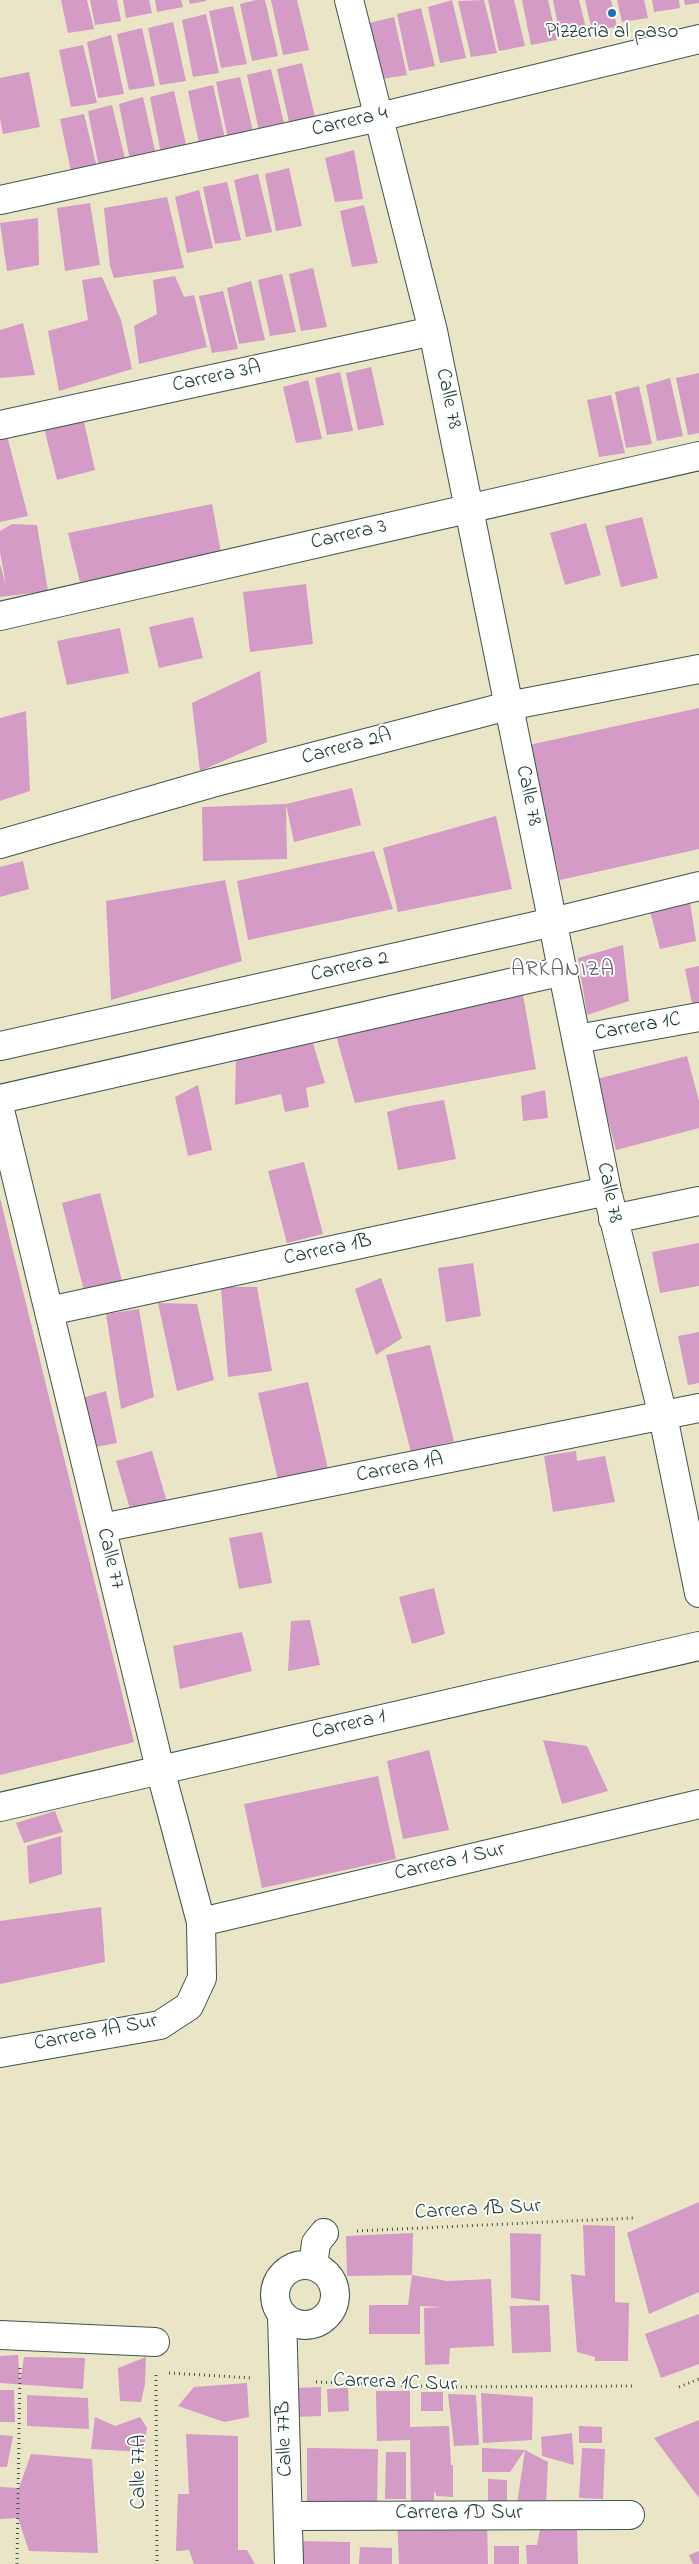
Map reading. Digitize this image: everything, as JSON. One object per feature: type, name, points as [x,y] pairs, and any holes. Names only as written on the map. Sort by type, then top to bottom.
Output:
[{"type":"street","name":"Calle 78","points":[[349,0],[433,331],[607,1191],[663,1416],[699,1593]]},
{"type":"street","name":"Carrera 4","points":[[0,200],[379,117],[699,39]]},
{"type":"street","name":"Carrera 3A","points":[[0,425],[433,331]]},
{"type":"street","name":"Carrera 3","points":[[0,616],[699,456]]},
{"type":"street","name":"Carrera 2A","points":[[0,844],[212,784],[508,706],[699,669]]},
{"type":"street","name":"Carrera 2","points":[[0,1046],[553,922],[699,886]]},
{"type":"street","points":[[0,1099],[563,971]]},
{"type":"street","name":"Carrera 1C","points":[[577,1039],[699,1017]]},
{"type":"street","name":"Calle 77","points":[[0,1110],[160,1769],[201,1922],[202,1978],[189,2006]]},
{"type":"street","name":"Carrera 1B","points":[[49,1311],[607,1191]]},
{"type":"street","points":[[614,1219],[699,1201]]},
{"type":"street","name":"Carrera 1A","points":[[102,1528],[699,1408]]},
{"type":"street","name":"Carrera 1","points":[[0,1807],[699,1646]]},
{"type":"street","name":"Carrera 1 Sur","points":[[201,1922],[699,1804]]},
{"type":"street","name":"Carrera 1A Sur","points":[[0,2053],[160,2025],[189,2006]]},
{"type":"street","points":[[313,2266],[316,2243],[324,2233]]},
{"type":"street","points":[[313,2266],[329,2276],[336,2293],[331,2311],[316,2324],[298,2324],[282,2314],[275,2298],[279,2279],[294,2267],[313,2266]]},
{"type":"street","name":"Calle 77B","points":[[282,2314],[289,2564]]},
{"type":"street","points":[[10,2335],[155,2342]]},
{"type":"street","name":"Carrera 1D Sur","points":[[288,2516],[630,2515]]},
{"type":"path","name":"Carrera 1B Sur","points":[[324,2233],[633,2218]]},
{"type":"path","points":[[10,2335],[17,2564]]},
{"type":"path","name":"Carrera 1C Sur","points":[[156,2372],[444,2387],[635,2386]]},
{"type":"path","points":[[679,2387],[699,2379]]},
{"type":"path","name":"Calle 77A","points":[[156,2380],[157,2564]]},
{"type":"building","points":[[61,0],[87,0],[94,29],[68,33]]},
{"type":"building","points":[[90,0],[117,0],[121,21],[95,25]]},
{"type":"building","points":[[123,0],[149,0],[152,13],[126,18]]},
{"type":"building","points":[[155,0],[181,0],[183,7],[157,12]]},
{"type":"building","points":[[189,0],[206,0],[206,1],[190,4]]},
{"type":"building","points":[[265,0],[278,56],[252,61],[240,4]]},
{"type":"building","points":[[271,0],[297,0],[309,50],[283,55]]},
{"type":"building","points":[[452,0],[466,58],[440,63],[428,7]]},
{"type":"building","points":[[484,0],[497,53],[471,57],[458,1]]},
{"type":"building","points":[[488,0],[514,0],[525,46],[499,51]]},
{"type":"building","points":[[522,0],[548,0],[557,40],[531,45]]},
{"type":"building","points":[[553,0],[579,0],[587,32],[560,36]]},
{"type":"building","points":[[585,0],[611,0],[617,27],[592,31]]},
{"type":"building","points":[[617,0],[644,0],[648,18],[622,22]]},
{"type":"building","points":[[652,0],[679,0],[680,8],[654,12]]},
{"type":"building","points":[[684,0],[699,0],[699,3],[685,5]]},
{"type":"building","points":[[233,6],[247,64],[221,68],[209,11]]},
{"type":"building","points":[[421,8],[435,66],[409,71],[397,14]]},
{"type":"building","points":[[206,14],[219,73],[193,77],[182,20]]},
{"type":"building","points":[[394,17],[407,75],[381,79],[369,23]]},
{"type":"building","points":[[173,22],[186,81],[160,85],[148,28]]},
{"type":"building","points":[[142,28],[155,86],[129,90],[117,34]]},
{"type":"building","points":[[111,35],[124,94],[98,98],[87,42]]},
{"type":"building","points":[[83,45],[97,103],[71,107],[59,50]]},
{"type":"building","points":[[302,63],[316,121],[290,126],[277,69]]},
{"type":"building","points":[[271,69],[285,127],[259,131],[247,75]]},
{"type":"building","points":[[29,72],[40,127],[3,134],[0,119],[0,78]]},
{"type":"building","points":[[240,77],[254,135],[228,139],[216,82]]},
{"type":"building","points":[[213,85],[226,143],[200,148],[188,91]]},
{"type":"building","points":[[174,91],[187,149],[161,154],[150,97]]},
{"type":"building","points":[[143,97],[156,155],[130,160],[119,104]]},
{"type":"building","points":[[112,105],[126,163],[99,168],[88,111]]},
{"type":"building","points":[[84,114],[98,172],[72,176],[60,119]]},
{"type":"building","points":[[354,150],[363,199],[335,202],[325,158]]},
{"type":"building","points":[[289,168],[302,226],[276,231],[265,174]]},
{"type":"building","points":[[258,174],[272,232],[246,237],[234,180]]},
{"type":"building","points":[[227,182],[241,240],[215,244],[203,187]]},
{"type":"building","points":[[199,190],[213,248],[187,253],[175,197]]},
{"type":"building","points":[[167,197],[184,268],[114,278],[110,266],[104,208]]},
{"type":"building","points":[[90,203],[100,265],[65,271],[57,208]]},
{"type":"building","points":[[364,205],[378,263],[352,267],[340,211]]},
{"type":"building","points":[[38,218],[39,265],[7,271],[0,223]]},
{"type":"building","points":[[313,268],[327,327],[301,331],[289,274]]},
{"type":"building","points":[[282,274],[296,332],[270,336],[258,280]]},
{"type":"building","points":[[175,276],[184,297],[194,295],[207,347],[139,364],[134,326],[157,314],[153,280]]},
{"type":"building","points":[[102,277],[121,320],[132,369],[59,391],[48,331],[88,320],[82,280]]},
{"type":"building","points":[[251,281],[265,340],[239,344],[227,288]]},
{"type":"building","points":[[223,291],[238,349],[212,353],[199,296]]},
{"type":"building","points":[[23,323],[35,375],[0,378],[0,330]]},
{"type":"building","points":[[371,367],[384,425],[358,430],[346,373]]},
{"type":"building","points":[[340,372],[353,431],[327,435],[315,378]]},
{"type":"building","points":[[699,373],[699,433],[688,435],[676,378]]},
{"type":"building","points":[[670,378],[683,436],[657,441],[646,385]]},
{"type":"building","points":[[308,380],[322,439],[296,443],[283,387]]},
{"type":"building","points":[[639,386],[652,444],[626,448],[615,392]]},
{"type":"building","points":[[611,395],[625,453],[599,457],[587,400]]},
{"type":"building","points":[[84,422],[95,470],[57,480],[44,428]]},
{"type":"building","points":[[6,432],[28,516],[0,522],[0,433]]},
{"type":"building","points":[[212,504],[221,552],[80,582],[68,533]]},
{"type":"building","points":[[642,517],[658,578],[621,587],[605,526]]},
{"type":"building","points":[[586,523],[601,575],[565,585],[550,533]]},
{"type":"building","points":[[12,524],[37,525],[48,591],[0,597],[0,564],[6,585],[0,552],[0,531]]},
{"type":"building","points":[[306,584],[313,644],[250,652],[243,592]]},
{"type":"building","points":[[193,617],[203,658],[159,668],[149,627]]},
{"type":"building","points":[[120,628],[129,673],[67,685],[57,641]]},
{"type":"building","points":[[260,671],[267,742],[200,771],[192,703]]},
{"type":"building","points":[[699,708],[699,849],[560,880],[529,745]]},
{"type":"building","points":[[26,711],[30,791],[0,801],[0,718]]},
{"type":"building","points":[[352,788],[361,825],[294,842],[286,804]]},
{"type":"building","points":[[286,804],[287,859],[203,861],[202,807]]},
{"type":"building","points":[[496,816],[512,889],[398,912],[383,848]]},
{"type":"building","points":[[374,851],[393,909],[248,940],[237,881]]},
{"type":"building","points":[[23,861],[29,889],[0,897],[0,867]]},
{"type":"building","points":[[225,880],[242,961],[111,1000],[106,901]]},
{"type":"building","points":[[690,902],[696,941],[660,949],[650,911]]},
{"type":"building","points":[[623,945],[629,1001],[587,1015],[578,958]]},
{"type":"building","points":[[699,966],[699,1012],[694,1013],[685,969]]},
{"type":"building","points":[[522,989],[536,1069],[355,1103],[335,1032]]},
{"type":"building","points":[[311,1037],[325,1083],[306,1088],[309,1107],[285,1112],[281,1094],[235,1105],[236,1053]]},
{"type":"building","points":[[687,1056],[699,1101],[699,1128],[616,1150],[597,1079]]},
{"type":"building","points":[[198,1085],[212,1150],[188,1156],[175,1097]]},
{"type":"building","points":[[545,1090],[548,1118],[523,1121],[521,1096]]},
{"type":"building","points":[[444,1100],[456,1159],[398,1170],[387,1112]]},
{"type":"building","points":[[304,1162],[323,1234],[287,1243],[268,1171]]},
{"type":"building","points":[[100,1193],[122,1281],[84,1291],[62,1203]]},
{"type":"building","points":[[0,1198],[134,1742],[0,1775]]},
{"type":"building","points":[[699,1243],[699,1286],[660,1293],[652,1252]]},
{"type":"building","points":[[473,1263],[481,1316],[446,1322],[438,1268]]},
{"type":"building","points":[[381,1278],[402,1338],[376,1355],[355,1289]]},
{"type":"building","points":[[221,1287],[257,1287],[272,1371],[228,1377]]},
{"type":"building","points":[[158,1303],[197,1304],[214,1380],[177,1391]]},
{"type":"building","points":[[139,1309],[154,1397],[121,1409],[106,1314]]},
{"type":"building","points":[[699,1332],[699,1383],[688,1385],[678,1336]]},
{"type":"building","points":[[430,1345],[454,1441],[411,1452],[386,1355]]},
{"type":"building","points":[[308,1382],[328,1469],[278,1480],[258,1393]]},
{"type":"building","points":[[106,1391],[117,1443],[84,1449],[75,1400]]},
{"type":"building","points":[[152,1451],[169,1509],[133,1519],[116,1461]]},
{"type":"building","points":[[576,1451],[577,1461],[605,1456],[615,1502],[553,1512],[544,1456]]},
{"type":"building","points":[[262,1532],[272,1583],[239,1589],[229,1538]]},
{"type":"building","points":[[434,1588],[445,1634],[412,1644],[399,1597]]},
{"type":"building","points":[[310,1620],[320,1665],[288,1671],[291,1621]]},
{"type":"building","points":[[242,1632],[252,1671],[180,1689],[173,1646]]},
{"type":"building","points":[[543,1740],[587,1746],[608,1791],[562,1804]]},
{"type":"building","points":[[429,1750],[449,1830],[403,1839],[387,1761]]},
{"type":"building","points":[[378,1776],[396,1859],[262,1888],[244,1804]]},
{"type":"building","points":[[55,1811],[63,1832],[24,1843],[16,1823]]},
{"type":"building","points":[[61,1836],[62,1874],[29,1884],[27,1846]]},
{"type":"building","points":[[101,1907],[105,1962],[0,1984],[0,1921]]},
{"type":"building","points":[[699,2202],[699,2292],[649,2314],[627,2233]]},
{"type":"building","points":[[583,2225],[615,2226],[615,2302],[629,2303],[628,2361],[595,2361],[595,2357],[577,2352],[571,2274],[585,2276]]},
{"type":"building","points":[[413,2233],[412,2275],[347,2276],[346,2236]]},
{"type":"building","points":[[510,2233],[541,2234],[540,2301],[511,2298]]},
{"type":"building","points":[[412,2275],[447,2281],[491,2279],[494,2346],[450,2348],[449,2364],[425,2365],[424,2308],[444,2307],[420,2306],[420,2334],[369,2334],[369,2305],[408,2305]]},
{"type":"building","points":[[549,2305],[551,2352],[512,2353],[510,2306]]},
{"type":"building","points":[[699,2314],[699,2364],[661,2378],[645,2334]]},
{"type":"building","points":[[18,2355],[20,2383],[24,2357],[85,2358],[83,2389],[0,2383],[0,2356]]},
{"type":"building","points":[[146,2357],[145,2384],[141,2402],[120,2401],[118,2368]]},
{"type":"building","points":[[247,2383],[249,2417],[224,2422],[178,2406],[194,2387]]},
{"type":"building","points":[[321,2387],[321,2416],[294,2417],[294,2388]]},
{"type":"building","points":[[348,2388],[349,2411],[328,2412],[327,2389]]},
{"type":"building","points":[[0,2390],[14,2390],[15,2422],[0,2422]]},
{"type":"building","points":[[376,2391],[410,2391],[410,2427],[449,2426],[451,2465],[453,2465],[453,2497],[436,2496],[434,2492],[434,2504],[411,2503],[410,2440],[377,2441]]},
{"type":"building","points":[[421,2392],[443,2392],[443,2411],[421,2411]]},
{"type":"building","points":[[481,2393],[533,2397],[532,2440],[483,2443]]},
{"type":"building","points":[[448,2394],[476,2395],[479,2445],[454,2446]]},
{"type":"building","points":[[27,2395],[88,2398],[89,2429],[27,2426]]},
{"type":"building","points":[[95,2417],[115,2426],[140,2417],[147,2428],[143,2452],[91,2449]]},
{"type":"building","points":[[699,2420],[699,2498],[654,2438]]},
{"type":"building","points":[[579,2426],[602,2427],[602,2443],[579,2443]]},
{"type":"building","points":[[572,2433],[574,2465],[542,2456],[541,2437]]},
{"type":"building","points":[[186,2434],[238,2436],[238,2550],[247,2550],[255,2564],[194,2564],[189,2550],[176,2551],[178,2494],[189,2494]]},
{"type":"building","points":[[0,2435],[13,2436],[7,2467],[0,2467]]},
{"type":"building","points":[[307,2448],[378,2449],[377,2507],[307,2503]]},
{"type":"building","points":[[482,2448],[525,2450],[510,2472],[482,2472]]},
{"type":"building","points":[[582,2448],[605,2449],[603,2499],[579,2498]]},
{"type":"building","points":[[525,2450],[548,2462],[546,2505],[517,2504]]},
{"type":"building","points":[[386,2452],[406,2452],[406,2499],[385,2499]]},
{"type":"building","points":[[31,2454],[92,2459],[98,2553],[29,2551],[18,2518],[0,2519],[0,2487],[19,2488]]},
{"type":"building","points":[[488,2479],[507,2480],[507,2503],[488,2503]]},
{"type":"building","points":[[397,2518],[487,2518],[488,2564],[399,2564]]},
{"type":"building","points":[[540,2530],[577,2530],[578,2564],[527,2564],[526,2545],[537,2545]]},
{"type":"building","points":[[295,2541],[350,2542],[350,2564],[295,2564]]},
{"type":"building","points":[[494,2546],[519,2546],[519,2564],[494,2564]]},
{"type":"building","points":[[360,2547],[392,2548],[392,2564],[359,2564]]},
{"type":"building","points":[[699,2551],[699,2564],[693,2564],[689,2555]]},
{"type":"place","name":"Pizzeria al paso","points":[[612,13]]},
{"type":"district","name":"ARKANIZA","points":[[563,971]]}]
